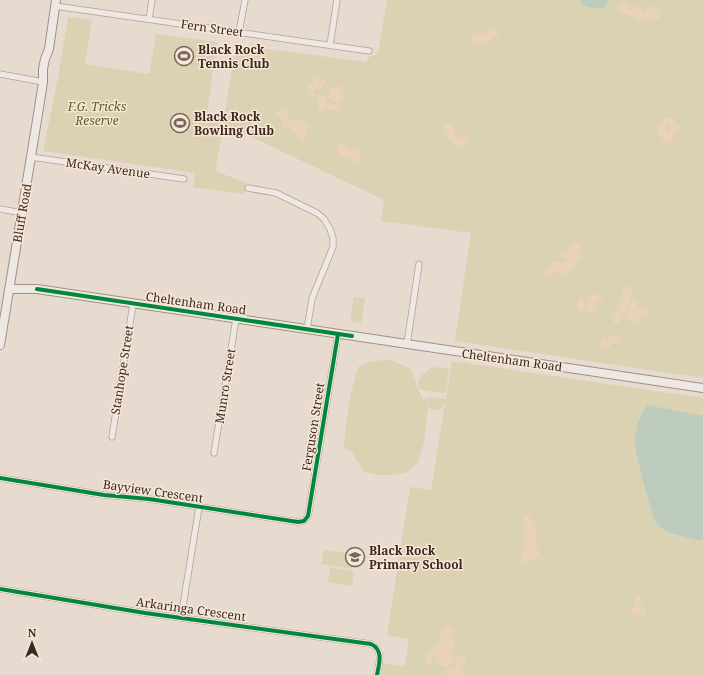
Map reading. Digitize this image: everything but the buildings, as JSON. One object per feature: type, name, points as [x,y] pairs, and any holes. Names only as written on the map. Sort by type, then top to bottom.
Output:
[{"type":"street","points":[[149,19],[152,0]]},
{"type":"street","points":[[239,32],[245,0]]},
{"type":"street","points":[[330,45],[337,0]]},
{"type":"street","name":"Fern Street","points":[[56,3],[149,19],[369,51]]},
{"type":"street","name":"Bluff Road","points":[[0,345],[32,157],[43,82],[48,70],[50,59],[48,49],[56,3]]},
{"type":"street","points":[[0,74],[43,82]]},
{"type":"street","name":"McKay Avenue","points":[[32,157],[184,179]]},
{"type":"street","points":[[248,188],[276,193],[317,213],[324,219],[330,229],[333,238],[333,247],[313,295],[308,329]]},
{"type":"street","points":[[0,209],[22,213]]},
{"type":"street","points":[[407,344],[419,264]]},
{"type":"street","name":"Cheltenham Road","points":[[10,285],[703,388]]},
{"type":"street","name":"Stanhope Street","points":[[112,437],[133,304]]},
{"type":"street","name":"Munro Street","points":[[214,453],[236,319]]},
{"type":"street","name":"Ferguson Street","points":[[304,521],[308,517],[338,334]]},
{"type":"street","name":"Bayview Crescent","points":[[0,478],[104,495],[149,499],[298,522],[304,521]]},
{"type":"street","points":[[181,618],[199,507]]},
{"type":"street","name":"Arkaringa Crescent","points":[[0,589],[181,618],[371,644],[378,649],[380,656],[377,675]]},
{"type":"green space","name":"F.G. Tricks Reserve","points":[[387,0],[703,0],[703,378],[455,341],[471,233],[381,221],[384,200],[224,124],[215,171],[249,184],[243,194],[193,187],[195,173],[43,151],[59,72],[68,17],[92,20],[85,64],[149,74],[156,34],[217,42],[206,121],[223,124],[236,45],[366,62],[369,57],[378,54]]},
{"type":"green space","points":[[354,297],[365,298],[361,323],[350,321]]},
{"type":"green space","points":[[390,360],[410,368],[428,409],[424,442],[418,463],[406,473],[375,475],[374,473],[362,471],[360,463],[357,462],[354,455],[344,448],[347,417],[350,396],[359,366],[372,361]]},
{"type":"green space","points":[[452,361],[703,398],[703,675],[381,675],[383,663],[405,666],[409,639],[387,635],[410,487],[431,490],[445,403],[439,410],[430,409],[424,402],[424,399],[430,397],[446,399]]},
{"type":"green space","points":[[432,367],[449,369],[446,393],[425,391],[419,388],[418,381],[421,376]]},
{"type":"green space","points":[[324,550],[354,554],[352,569],[321,564]]},
{"type":"green space","points":[[330,567],[354,571],[352,586],[328,582]]},
{"type":"sand","points":[[624,2],[629,5],[629,10],[631,12],[634,7],[639,6],[642,9],[643,15],[647,7],[653,6],[659,9],[661,14],[660,17],[657,20],[647,19],[637,21],[630,15],[619,13],[618,5]]},
{"type":"sand","points":[[490,27],[495,28],[499,32],[497,37],[491,37],[493,40],[492,42],[487,41],[485,44],[476,44],[471,42],[470,38],[472,35],[487,33],[487,30]]},
{"type":"sand","points":[[314,77],[318,78],[319,83],[321,83],[322,79],[325,79],[326,83],[320,89],[315,89],[313,91],[315,95],[311,98],[308,86],[310,83],[313,85],[314,84],[312,79]]},
{"type":"sand","points":[[334,86],[339,86],[343,89],[339,93],[345,95],[342,102],[337,103],[330,100],[329,92]]},
{"type":"sand","points":[[318,94],[326,97],[327,100],[325,103],[329,102],[341,108],[338,112],[334,110],[330,111],[327,107],[324,108],[324,111],[320,111],[318,108]]},
{"type":"sand","points":[[284,109],[288,112],[289,120],[296,119],[307,123],[307,136],[304,140],[299,138],[292,130],[292,127],[283,127],[282,118],[275,115],[275,113]]},
{"type":"sand","points":[[662,117],[674,118],[676,120],[674,127],[678,125],[681,126],[678,132],[671,135],[674,137],[673,139],[667,143],[661,138],[657,125],[662,124],[667,127],[667,132],[671,129],[668,123],[664,124],[660,121]]},
{"type":"sand","points":[[443,124],[449,124],[453,127],[456,138],[459,139],[464,134],[468,135],[469,137],[466,143],[459,147],[453,143],[446,135]]},
{"type":"sand","points":[[344,144],[349,148],[358,150],[361,156],[361,162],[356,163],[352,159],[340,154],[337,148],[339,145]]},
{"type":"sand","points":[[574,243],[579,244],[580,249],[577,252],[583,255],[568,276],[555,273],[545,277],[543,274],[544,271],[551,268],[553,262],[563,263],[570,257],[561,257],[561,254],[562,252],[569,252],[567,250]]},
{"type":"sand","points":[[628,286],[631,286],[632,290],[629,305],[619,323],[613,323],[612,317],[616,311],[620,312],[617,307],[619,302],[625,302],[622,292]]},
{"type":"sand","points":[[598,293],[603,296],[601,300],[594,303],[597,306],[596,312],[591,314],[588,312],[587,308],[579,312],[577,305],[579,304],[578,300],[580,297],[584,298],[585,305],[589,302],[587,301],[586,296],[595,294],[596,298]]},
{"type":"sand","points":[[635,300],[637,302],[637,308],[642,307],[647,309],[648,314],[646,317],[640,318],[638,323],[625,320],[624,318]]},
{"type":"sand","points":[[605,336],[606,341],[608,341],[610,337],[617,336],[620,340],[619,343],[612,344],[609,348],[599,348],[598,346],[602,338]]},
{"type":"sand","points":[[528,516],[535,522],[535,525],[530,527],[536,527],[537,540],[531,542],[537,543],[537,547],[534,550],[539,550],[539,555],[531,559],[529,563],[523,563],[521,560],[527,545],[524,545],[524,535],[528,532],[524,532],[523,522],[524,518]]},
{"type":"sand","points":[[636,597],[640,597],[641,605],[646,611],[646,615],[640,614],[635,616],[631,612],[631,609],[636,607],[634,601]]},
{"type":"sand","points":[[448,625],[451,626],[453,630],[451,638],[454,643],[453,648],[447,652],[452,653],[455,657],[453,662],[450,663],[450,666],[446,668],[443,665],[440,666],[434,664],[437,659],[436,656],[433,657],[431,664],[425,661],[433,647],[439,643],[442,630]]},
{"type":"sand","points":[[462,654],[466,662],[465,665],[459,670],[464,672],[464,675],[445,674],[445,670],[455,667],[457,657]]},
{"type":"shaded area","points":[[580,0],[610,0],[603,8],[592,8],[582,5]]},
{"type":"shaded area","points":[[647,405],[703,416],[703,539],[698,540],[681,536],[665,530],[656,523],[654,519],[635,446],[635,435],[638,424]]},
{"type":"cycle path","points":[[37,289],[352,336]]},
{"type":"cycle path","points":[[0,478],[104,495],[149,499],[298,522],[304,521],[308,516],[338,334]]},
{"type":"cycle path","points":[[0,589],[145,613],[371,644],[378,650],[380,658],[377,675]]},
{"type":"place","name":"Black Rock Tennis Club","points":[[184,56]]},
{"type":"place","name":"Black Rock Bowling Club","points":[[180,123]]},
{"type":"place","name":"Black Rock Primary School","points":[[355,557]]}]
